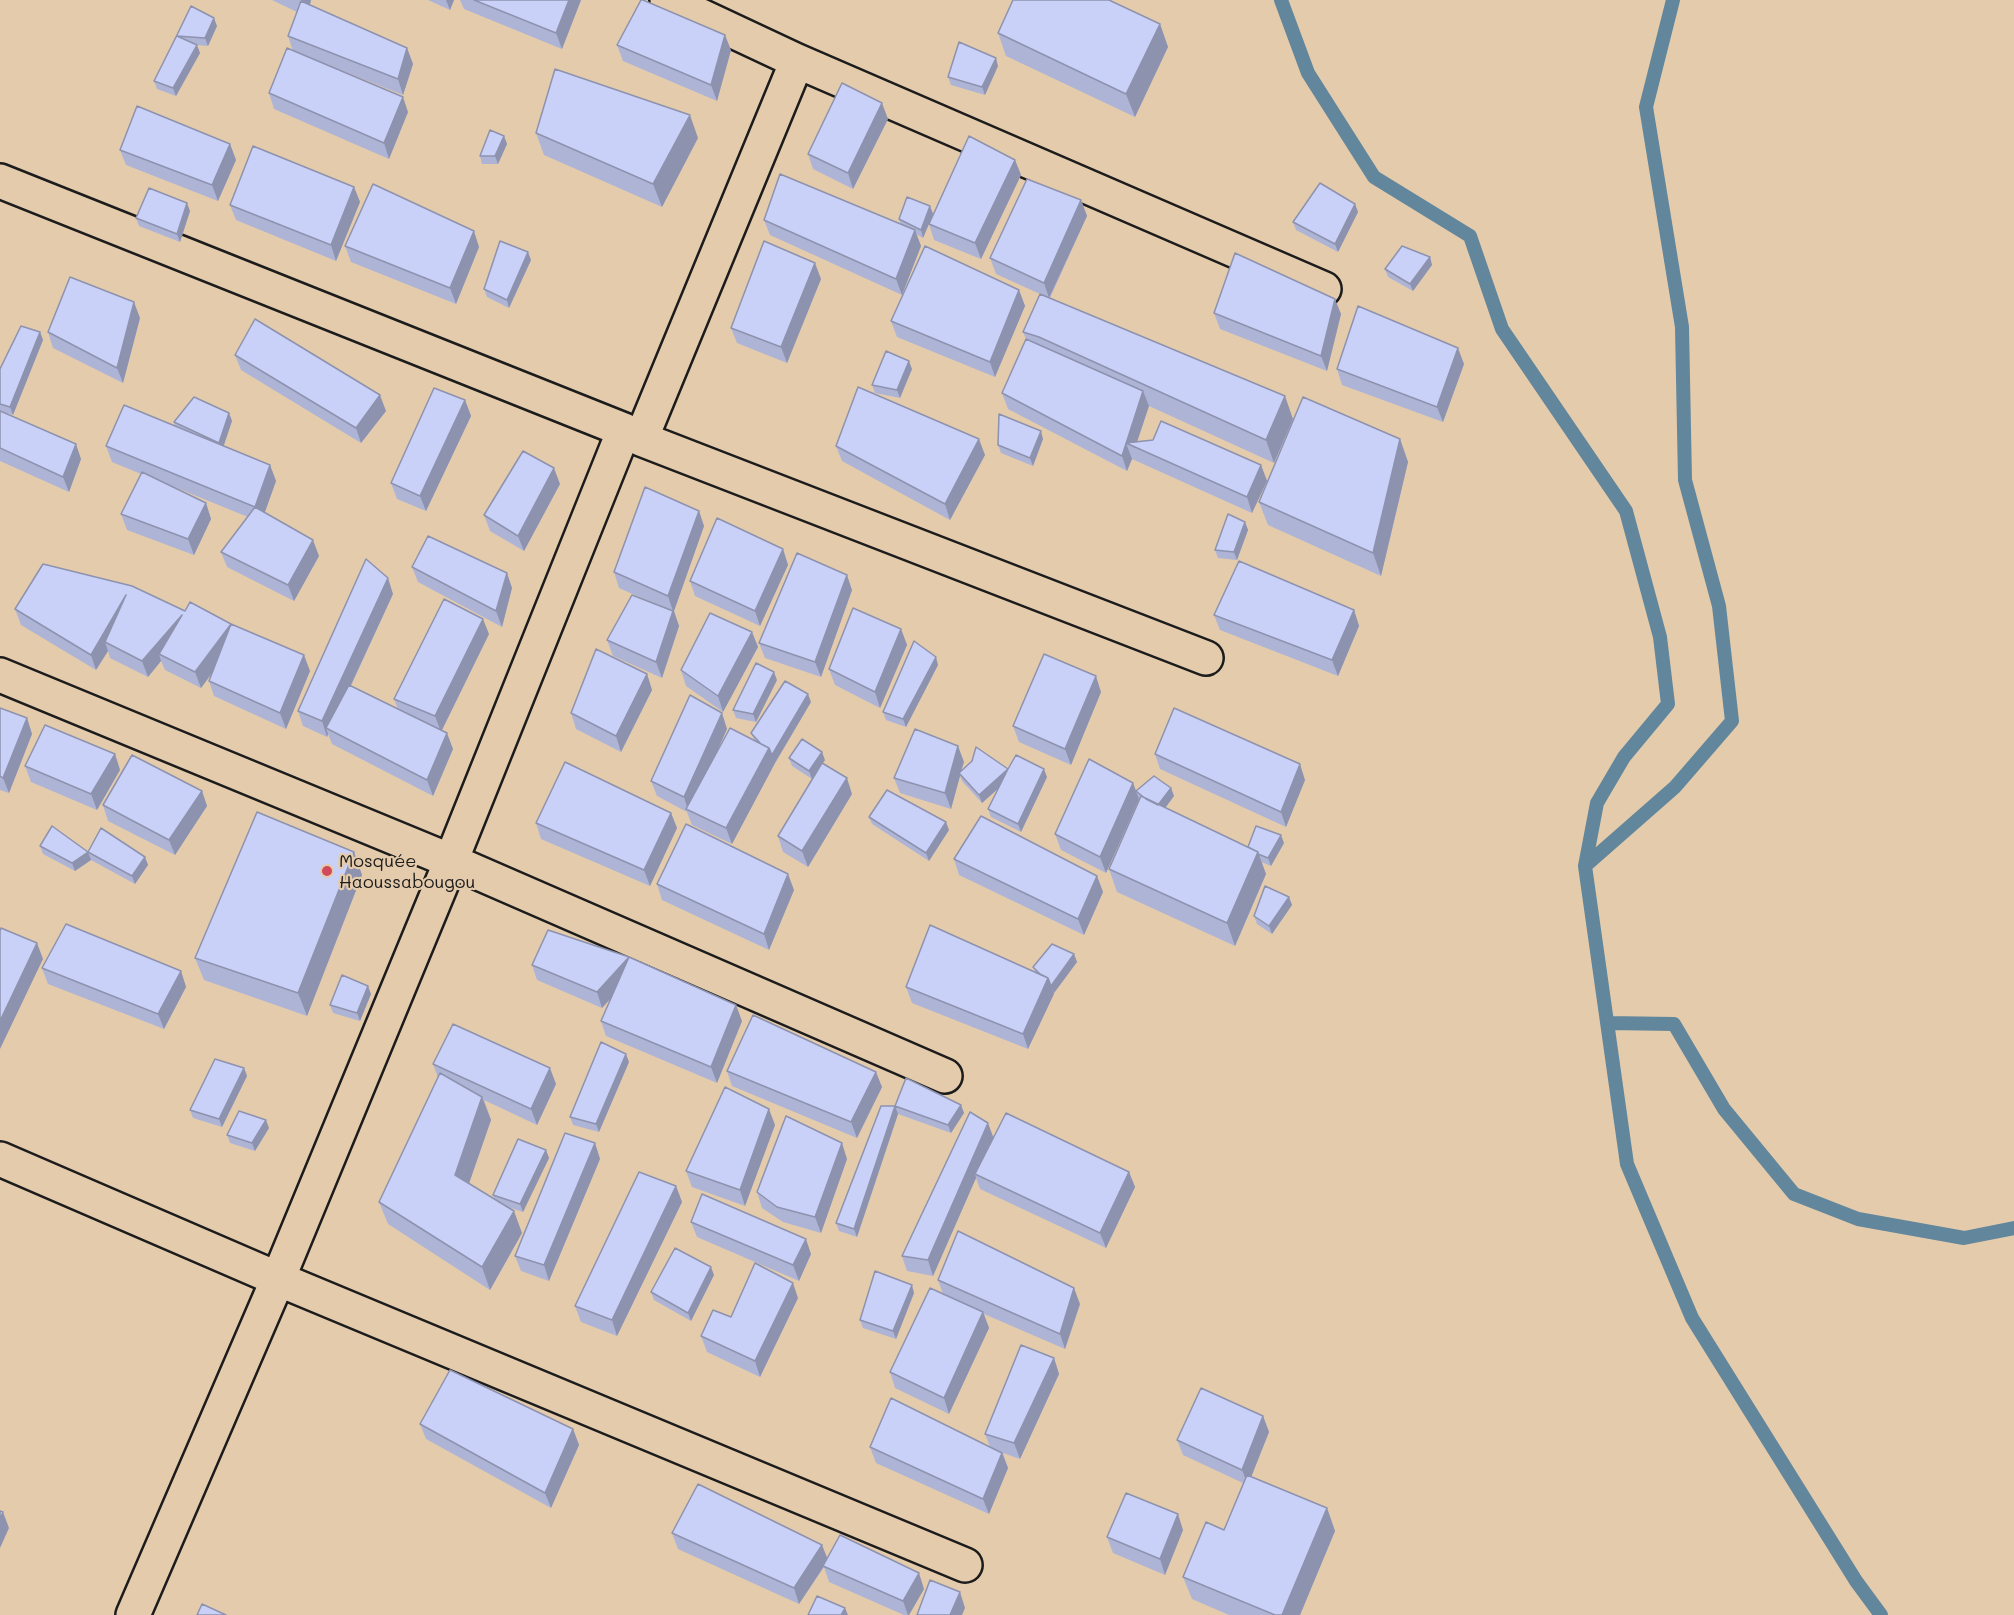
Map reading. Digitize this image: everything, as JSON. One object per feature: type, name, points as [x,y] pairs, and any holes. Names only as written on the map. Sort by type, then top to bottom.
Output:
[{"type":"street","points":[[667,0],[797,61],[1324,289]]},
{"type":"street","points":[[133,1615],[278,1279],[451,861],[633,434],[797,61]]},
{"type":"street","points":[[0,181],[633,434],[1206,658]]},
{"type":"street","points":[[0,675],[451,861],[945,1076]]},
{"type":"street","points":[[0,1159],[278,1279],[965,1565]]},
{"type":"building","points":[[474,0],[569,0],[556,33]]},
{"type":"building","points":[[641,0],[725,35],[711,85],[617,45]]},
{"type":"building","points":[[1013,0],[1109,0],[1160,24],[1126,94],[998,33]]},
{"type":"building","points":[[301,1],[407,48],[398,79],[288,36]]},
{"type":"building","points":[[191,6],[214,18],[205,38],[177,36],[197,45],[173,88],[154,81]]},
{"type":"building","points":[[959,42],[996,58],[982,87],[948,77]]},
{"type":"building","points":[[287,48],[403,97],[384,143],[269,93]]},
{"type":"building","points":[[555,69],[690,115],[653,184],[536,133]]},
{"type":"building","points":[[842,83],[882,103],[848,173],[808,154]]},
{"type":"building","points":[[137,106],[230,144],[212,185],[120,150]]},
{"type":"building","points":[[490,130],[504,136],[495,156],[480,156]]},
{"type":"building","points":[[969,136],[1015,160],[975,243],[929,224]]},
{"type":"building","points":[[253,146],[354,187],[331,245],[230,205]]},
{"type":"building","points":[[780,174],[915,230],[896,279],[764,220]]},
{"type":"building","points":[[1027,179],[1081,200],[1044,283],[990,258]]},
{"type":"building","points":[[1320,183],[1355,204],[1335,244],[1293,222]]},
{"type":"building","points":[[373,184],[474,231],[450,288],[345,246]]},
{"type":"building","points":[[149,188],[187,203],[177,234],[136,218]]},
{"type":"building","points":[[907,197],[930,206],[921,230],[899,219]]},
{"type":"building","points":[[500,241],[528,252],[507,300],[484,289]]},
{"type":"building","points":[[764,241],[815,263],[781,347],[731,328]]},
{"type":"building","points":[[925,246],[1019,290],[990,362],[891,321]]},
{"type":"building","points":[[1402,246],[1430,257],[1410,284],[1385,269]]},
{"type":"building","points":[[1235,253],[1335,299],[1321,356],[1214,313]]},
{"type":"building","points":[[70,277],[134,302],[117,368],[48,332]]},
{"type":"building","points":[[1040,294],[1285,396],[1266,440],[1039,337],[1023,332]]},
{"type":"building","points":[[1358,306],[1458,348],[1437,407],[1337,369]]},
{"type":"building","points":[[255,319],[380,395],[356,428],[235,355]]},
{"type":"building","points":[[21,326],[40,332],[10,407],[0,404],[0,369]]},
{"type":"building","points":[[1026,339],[1143,391],[1122,456],[1002,393]]},
{"type":"building","points":[[886,351],[909,361],[897,390],[872,385]]},
{"type":"building","points":[[858,387],[979,439],[945,504],[836,446]]},
{"type":"building","points":[[434,388],[465,400],[420,496],[391,483]]},
{"type":"building","points":[[194,397],[229,413],[219,443],[174,422]]},
{"type":"building","points":[[1303,397],[1400,439],[1373,553],[1259,502]]},
{"type":"building","points":[[124,405],[270,465],[255,507],[106,446]]},
{"type":"building","points":[[0,411],[76,444],[63,477],[0,448]]},
{"type":"building","points":[[999,414],[1041,431],[1030,458],[998,445]]},
{"type":"building","points":[[1161,421],[1261,465],[1247,497],[1126,443],[1153,440]]},
{"type":"building","points":[[523,451],[554,468],[518,536],[484,515]]},
{"type":"building","points":[[142,472],[206,503],[188,539],[121,514]]},
{"type":"building","points":[[645,487],[699,511],[668,596],[614,572]]},
{"type":"building","points":[[255,507],[313,540],[288,585],[221,552]]},
{"type":"building","points":[[1228,514],[1245,522],[1234,552],[1215,550]]},
{"type":"building","points":[[717,518],[783,549],[755,611],[690,581]]},
{"type":"building","points":[[428,536],[507,573],[496,611],[412,567]]},
{"type":"building","points":[[797,553],[847,575],[815,662],[759,643]]},
{"type":"building","points":[[366,559],[388,578],[322,721],[298,711]]},
{"type":"building","points":[[1239,561],[1354,610],[1332,660],[1214,615]]},
{"type":"building","points":[[43,564],[132,586],[185,611],[190,602],[231,624],[195,672],[159,654],[182,615],[142,661],[105,642],[126,595],[91,655],[15,609]]},
{"type":"building","points":[[632,595],[673,611],[656,662],[607,640]]},
{"type":"building","points":[[444,599],[483,619],[435,716],[394,699]]},
{"type":"building","points":[[853,608],[901,629],[875,692],[829,669]]},
{"type":"building","points":[[710,613],[752,632],[718,696],[681,670]]},
{"type":"building","points":[[231,624],[304,655],[280,713],[209,681]]},
{"type":"building","points":[[914,641],[936,657],[903,719],[883,712]]},
{"type":"building","points":[[596,649],[647,674],[616,736],[571,713]]},
{"type":"building","points":[[1044,654],[1096,676],[1065,749],[1013,726]]},
{"type":"building","points":[[756,663],[774,672],[753,714],[733,710]]},
{"type":"building","points":[[785,681],[808,694],[772,755],[769,748],[761,744],[751,733]]},
{"type":"building","points":[[349,685],[447,733],[427,780],[326,728]]},
{"type":"building","points":[[690,695],[722,713],[684,797],[651,781]]},
{"type":"building","points":[[0,708],[27,718],[3,778],[0,776]]},
{"type":"building","points":[[1174,708],[1300,764],[1281,812],[1155,754]]},
{"type":"building","points":[[45,725],[115,754],[91,794],[25,766]]},
{"type":"building","points":[[730,728],[769,748],[726,828],[686,809]]},
{"type":"building","points":[[915,729],[958,746],[945,793],[894,778]]},
{"type":"building","points":[[802,739],[822,752],[809,771],[789,758]]},
{"type":"building","points":[[976,747],[1008,769],[979,795],[959,773],[972,761]]},
{"type":"building","points":[[132,755],[202,791],[169,840],[103,805]]},
{"type":"building","points":[[1016,755],[1044,769],[1018,824],[988,809]]},
{"type":"building","points":[[1089,759],[1133,783],[1100,857],[1055,834]]},
{"type":"building","points":[[565,762],[671,813],[644,870],[536,823]]},
{"type":"building","points":[[822,763],[847,778],[802,851],[778,836]]},
{"type":"building","points":[[1154,776],[1171,788],[1158,805],[1136,791]]},
{"type":"building","points":[[887,790],[946,822],[926,853],[869,817]]},
{"type":"building","points":[[1141,796],[1258,852],[1227,923],[1109,869]]},
{"type":"building","points":[[257,812],[354,852],[298,993],[195,958]]},
{"type":"building","points":[[981,816],[1097,876],[1078,919],[954,859]]},
{"type":"building","points":[[686,824],[788,874],[764,934],[657,884]]},
{"type":"building","points":[[52,826],[88,852],[72,863],[40,846]]},
{"type":"building","points":[[1256,826],[1281,835],[1268,858],[1248,847]]},
{"type":"building","points":[[101,828],[145,857],[132,876],[88,852]]},
{"type":"building","points":[[1265,886],[1289,897],[1269,926],[1254,916]]},
{"type":"building","points":[[66,924],[181,971],[158,1014],[42,968]]},
{"type":"building","points":[[930,925],[1048,978],[1023,1034],[906,987]]},
{"type":"building","points":[[1,928],[37,943],[0,1021],[0,931]]},
{"type":"building","points":[[548,930],[629,957],[597,992],[532,965]]},
{"type":"building","points":[[1052,944],[1074,954],[1051,986],[1048,978],[1033,967]]},
{"type":"building","points":[[629,957],[736,1005],[711,1067],[601,1021]]},
{"type":"building","points":[[342,975],[368,986],[357,1013],[330,1005]]},
{"type":"building","points":[[753,1015],[876,1072],[851,1122],[727,1071]]},
{"type":"building","points":[[453,1024],[550,1068],[531,1109],[433,1064]]},
{"type":"building","points":[[601,1042],[626,1054],[596,1124],[570,1117]]},
{"type":"building","points":[[215,1059],[244,1068],[219,1119],[190,1110]]},
{"type":"building","points":[[440,1073],[482,1097],[455,1175],[514,1211],[482,1267],[379,1202]]},
{"type":"building","points":[[906,1078],[961,1105],[948,1125],[895,1106]]},
{"type":"building","points":[[725,1087],[769,1109],[740,1190],[686,1171]]},
{"type":"building","points":[[881,1106],[895,1106],[854,1229],[836,1223]]},
{"type":"building","points":[[239,1111],[266,1120],[252,1143],[227,1135]]},
{"type":"building","points":[[970,1112],[988,1123],[928,1260],[902,1256]]},
{"type":"building","points":[[1006,1113],[1129,1172],[1100,1233],[975,1174]]},
{"type":"building","points":[[786,1116],[842,1143],[815,1217],[777,1207],[757,1192]]},
{"type":"building","points":[[565,1133],[595,1143],[544,1265],[515,1256]]},
{"type":"building","points":[[518,1139],[546,1150],[520,1204],[493,1195]]},
{"type":"building","points":[[639,1172],[676,1186],[612,1320],[575,1306]]},
{"type":"building","points":[[702,1194],[806,1239],[793,1265],[691,1222]]},
{"type":"building","points":[[958,1231],[1074,1288],[1060,1334],[938,1280]]},
{"type":"building","points":[[675,1248],[711,1267],[688,1313],[651,1292]]},
{"type":"building","points":[[755,1263],[793,1283],[755,1361],[701,1336],[713,1310],[731,1317]]},
{"type":"building","points":[[875,1271],[912,1285],[893,1331],[860,1320]]},
{"type":"building","points":[[930,1288],[983,1312],[944,1398],[890,1372]]},
{"type":"building","points":[[1021,1345],[1054,1358],[1014,1443],[985,1434]]},
{"type":"building","points":[[450,1370],[573,1429],[545,1493],[420,1424]]},
{"type":"building","points":[[1201,1388],[1263,1416],[1242,1470],[1177,1440]]},
{"type":"building","points":[[891,1398],[1002,1453],[983,1499],[870,1447]]},
{"type":"building","points":[[1247,1475],[1327,1508],[1282,1615],[1275,1615],[1183,1577],[1206,1522],[1224,1530]]},
{"type":"building","points":[[698,1484],[822,1545],[794,1588],[672,1533]]},
{"type":"building","points":[[1126,1493],[1178,1514],[1160,1559],[1107,1537]]},
{"type":"building","points":[[840,1535],[919,1573],[903,1601],[823,1566]]},
{"type":"building","points":[[930,1580],[960,1592],[950,1615],[917,1615]]},
{"type":"building","points":[[817,1596],[845,1608],[841,1615],[808,1615]]},
{"type":"building","points":[[202,1604],[226,1615],[197,1615]]},
{"type":"waterway","points":[[1281,0],[1308,73],[1374,177],[1470,236],[1502,329],[1626,511],[1660,637],[1668,704],[1624,757],[1597,803],[1585,866],[1627,1164],[1692,1318],[1856,1581],[1881,1615]]},
{"type":"waterway","points":[[1585,866],[1675,787],[1732,721],[1719,606],[1685,480],[1682,327],[1646,107],[1673,0]]},
{"type":"waterway","points":[[1608,1023],[1674,1024],[1724,1109],[1794,1194],[1858,1219],[1964,1238],[2014,1228]]},
{"type":"place","name":"Mosquée Haoussabougou","points":[[327,871]]}]
